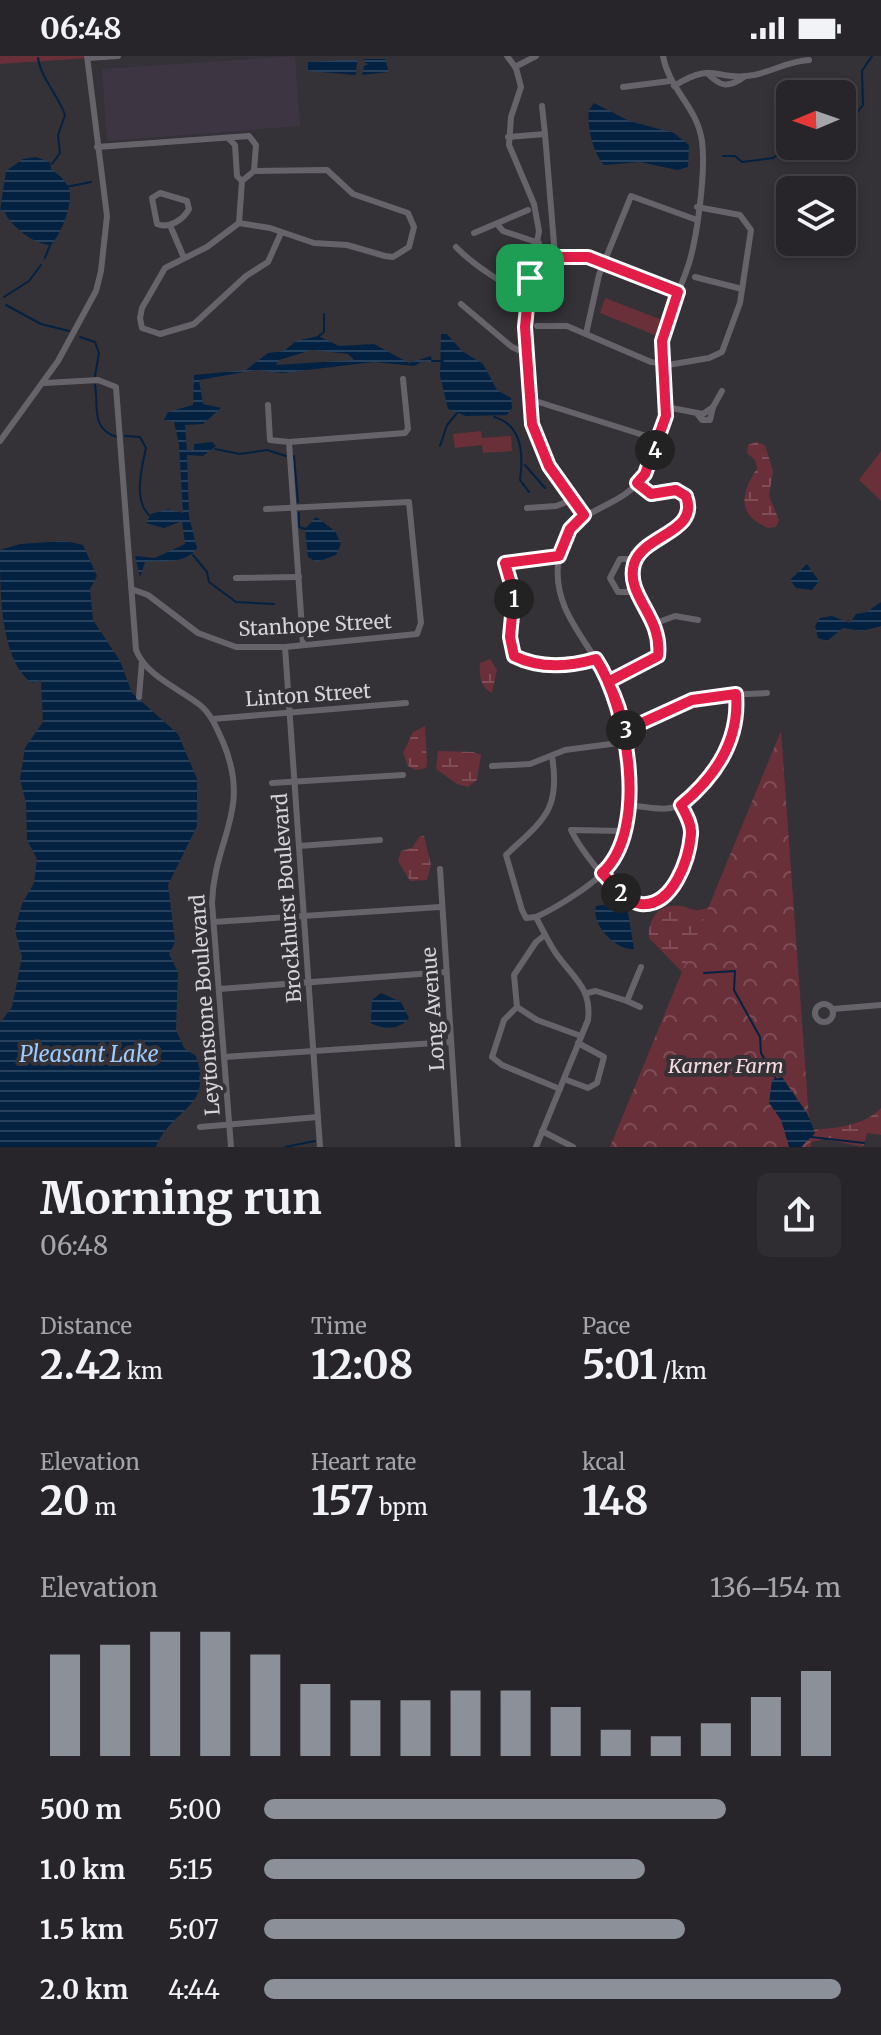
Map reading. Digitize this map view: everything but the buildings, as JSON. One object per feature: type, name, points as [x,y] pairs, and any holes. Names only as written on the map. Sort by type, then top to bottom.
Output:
[{"type":"street","points":[[0,441],[45,383],[88,305],[102,268],[107,216],[88,57],[118,56]]},
{"type":"street","points":[[507,56],[515,67],[521,87],[508,137],[513,158],[534,204],[539,243],[527,293],[525,327],[529,355],[529,399],[541,451],[584,515]]},
{"type":"street","points":[[515,67],[536,56]]},
{"type":"street","points":[[552,756],[555,788],[550,811],[529,836],[506,855],[526,918],[536,917],[602,873],[612,860],[623,831],[628,805],[624,731],[608,682],[566,612],[559,588],[559,556],[570,529],[584,515],[629,494],[645,474],[659,440],[666,407],[662,364],[665,326],[691,255],[697,220],[702,137],[696,116],[672,84],[664,56]]},
{"type":"street","points":[[704,71],[720,85],[729,86],[746,76],[809,60]]},
{"type":"street","points":[[623,87],[672,84],[704,71],[746,76]]},
{"type":"street","points":[[542,106],[555,256]]},
{"type":"street","points":[[508,137],[545,134]]},
{"type":"street","points":[[97,147],[249,136],[255,141],[254,171]]},
{"type":"street","points":[[228,138],[235,145],[237,176],[242,181]]},
{"type":"street","points":[[239,223],[385,256],[403,252],[413,238],[413,220],[408,213],[353,194],[327,170],[254,171],[242,181],[239,223],[207,247],[165,268],[156,279],[140,318],[145,330],[154,334],[174,333],[194,324],[246,276],[268,262],[281,233]]},
{"type":"street","points":[[156,193],[181,197],[189,204],[185,216],[170,225],[159,226],[153,220],[152,198],[156,193]]},
{"type":"street","points":[[586,334],[604,263],[631,196],[697,220]]},
{"type":"street","points":[[537,326],[567,326],[662,364],[709,358],[722,352],[736,322],[752,239],[746,221],[732,212],[697,207]]},
{"type":"street","points":[[474,233],[528,210]]},
{"type":"street","points":[[497,224],[503,231],[539,243]]},
{"type":"street","points":[[170,225],[184,258]]},
{"type":"street","points":[[456,247],[481,269],[492,272],[511,288],[527,293]]},
{"type":"street","points":[[536,257],[588,257],[678,292]]},
{"type":"street","points":[[695,277],[742,289]]},
{"type":"street","points":[[461,304],[512,347],[529,355]]},
{"type":"street","points":[[268,405],[270,440],[289,442],[406,433],[403,379]]},
{"type":"street","points":[[45,383],[105,381],[118,390],[136,650],[142,661],[139,697]]},
{"type":"street","points":[[666,407],[698,415],[713,407],[722,391]]},
{"type":"street","points":[[529,399],[659,440]]},
{"type":"street","points":[[289,442],[303,643]]},
{"type":"street","points":[[608,682],[658,656],[656,623],[636,592],[633,575],[636,559],[655,540],[684,522],[689,503],[686,496],[676,490],[651,494],[637,483]]},
{"type":"street","points":[[527,508],[556,506],[572,500]]},
{"type":"street","name":"Stanhope Street","points":[[134,590],[148,595],[185,626],[236,647],[285,647],[417,634],[421,623],[411,505],[406,502],[293,508]]},
{"type":"street","points":[[266,509],[293,508]]},
{"type":"street","points":[[559,556],[505,563],[514,594],[510,647],[514,656],[535,665],[568,665],[596,659]]},
{"type":"street","points":[[636,559],[620,559],[610,578],[618,592],[636,592]]},
{"type":"street","points":[[236,578],[299,577]]},
{"type":"street","points":[[656,623],[675,616],[698,620]]},
{"type":"street","name":"Brockhurst Boulevard","points":[[285,647],[320,1147]]},
{"type":"street","name":"Leytonstone Boulevard","points":[[142,661],[205,709],[227,752],[236,793],[232,820],[213,882],[213,922],[231,1147]]},
{"type":"street","points":[[624,731],[692,700],[767,693]]},
{"type":"street","points":[[628,805],[661,808],[681,805],[706,781],[722,758],[737,716],[736,694]]},
{"type":"street","name":"Linton Street","points":[[212,719],[406,703]]},
{"type":"street","points":[[492,766],[530,764],[565,750],[626,742]]},
{"type":"street","points":[[272,783],[294,779],[403,775]]},
{"type":"street","points":[[623,831],[572,827],[571,830],[602,873],[622,893],[641,904],[661,900],[671,892],[691,836],[681,805]]},
{"type":"street","points":[[299,846],[380,840]]},
{"type":"street","name":"Long Avenue","points":[[440,869],[440,907],[458,1147]]},
{"type":"street","points":[[213,922],[440,907]]},
{"type":"street","points":[[536,917],[545,935],[587,993],[588,1020],[536,1147]]},
{"type":"street","points":[[517,1007],[514,975],[536,942],[545,935]]},
{"type":"street","points":[[627,1001],[641,967]]},
{"type":"street","points":[[219,989],[446,972]]},
{"type":"street","points":[[587,993],[596,991],[640,1007]]},
{"type":"street","points":[[833,1009],[881,1005]]},
{"type":"street","points":[[517,1007],[580,1040],[604,1057],[599,1079],[588,1088],[564,1079]]},
{"type":"street","points":[[517,1007],[504,1020],[492,1057],[502,1065],[560,1089]]},
{"type":"street","points":[[224,1057],[450,1042]]},
{"type":"street","points":[[200,1127],[318,1117]]},
{"type":"street","points":[[542,1131],[573,1147]]},
{"type":"shaded area","points":[[295,56],[300,126],[107,141],[102,69]]},
{"type":"green space","points":[[0,56],[88,56],[88,58],[0,64]]},
{"type":"green space","points":[[605,298],[662,320],[657,336],[600,313]]},
{"type":"green space","points":[[481,431],[482,438],[511,436],[512,451],[483,453],[482,445],[455,448],[453,434]]},
{"type":"green space","points":[[756,442],[765,445],[773,471],[769,496],[779,520],[776,527],[768,528],[758,522],[746,510],[744,502],[747,486],[757,468],[755,460],[747,453],[748,445]]},
{"type":"green space","points":[[881,451],[881,501],[859,480]]},
{"type":"green space","points":[[490,659],[497,670],[492,693],[483,684],[480,672],[480,663]]},
{"type":"green space","points":[[425,726],[427,764],[426,768],[416,770],[408,766],[403,753],[413,732]]},
{"type":"green space","name":"Karner Farm","points":[[781,731],[811,1147],[610,1147]]},
{"type":"green space","points":[[438,751],[481,755],[477,780],[468,787],[457,784],[436,769]]},
{"type":"green space","points":[[420,836],[424,836],[431,865],[427,880],[410,881],[398,861],[401,851],[412,848]]},
{"type":"green space","points":[[717,905],[688,978],[649,938],[651,923],[658,912],[669,906],[696,910]]},
{"type":"green space","points":[[881,1108],[881,1135],[867,1133],[863,1147],[825,1139],[807,1143],[813,1130],[858,1122]]},
{"type":"water","points":[[364,59],[385,59],[389,72],[362,75],[364,66],[369,64]]},
{"type":"water","points":[[357,60],[356,75],[308,71],[308,62]]},
{"type":"water","points":[[594,103],[629,121],[674,133],[689,145],[688,167],[677,170],[640,162],[604,165],[590,132],[589,110]]},
{"type":"water","points":[[36,157],[50,162],[51,169],[65,182],[70,193],[65,219],[51,245],[24,234],[4,211],[0,211],[6,171],[23,159]]},
{"type":"water","points":[[441,334],[447,334],[462,351],[483,364],[497,390],[511,398],[512,408],[507,415],[466,416],[448,409],[440,376]]},
{"type":"water","points":[[318,336],[339,346],[374,344],[409,363],[431,356],[432,362],[423,361],[414,366],[374,362],[282,373],[256,370],[199,380],[203,404],[221,408],[203,424],[185,425],[187,451],[194,450],[194,444],[212,442],[216,446],[203,456],[187,455],[189,517],[197,548],[180,559],[145,562],[140,577],[135,556],[155,558],[185,544],[182,521],[164,528],[146,523],[151,514],[168,509],[183,513],[179,444],[174,422],[164,420],[168,412],[193,405],[194,375],[246,370],[268,353],[284,351],[296,341]],"holes":[[[312,350],[348,354],[354,360],[276,365],[279,360]]]},
{"type":"water","points":[[316,517],[335,531],[341,544],[336,555],[317,562],[308,557],[305,529]]},
{"type":"water","name":"Pleasant Lake","points":[[66,541],[83,545],[97,576],[90,589],[93,620],[120,661],[132,693],[178,734],[197,779],[197,826],[168,885],[175,942],[169,954],[178,972],[176,1030],[184,1048],[196,1056],[199,1087],[195,1098],[163,1134],[156,1147],[0,1147],[0,1023],[12,1007],[22,957],[15,930],[22,904],[34,883],[37,859],[27,840],[26,803],[20,779],[25,748],[43,722],[41,680],[32,683],[21,672],[8,642],[2,604],[0,550],[20,544]]},
{"type":"water","points":[[807,564],[819,581],[812,590],[796,588],[790,580]]},
{"type":"water","points":[[881,602],[881,626],[862,631],[843,628],[827,641],[818,638],[815,626],[820,618],[832,616],[850,623],[856,614],[867,612]]},
{"type":"water","points":[[596,906],[619,906],[628,913],[634,949],[619,945],[606,935],[595,913]]},
{"type":"water","points":[[381,993],[401,1002],[409,1018],[401,1025],[391,1028],[371,1023],[372,1000]]},
{"type":"water","points":[[782,1077],[807,1113],[815,1133],[801,1147],[789,1147],[781,1120],[769,1103],[772,1080]]},
{"type":"waterway","points":[[856,114],[863,105],[862,71],[872,56]]},
{"type":"waterway","points":[[38,58],[42,73],[65,115],[58,135],[60,153],[52,164]]},
{"type":"waterway","points":[[723,156],[735,156],[742,162],[776,156]]},
{"type":"waterway","points":[[66,187],[91,182]]},
{"type":"waterway","points":[[45,258],[50,245]]},
{"type":"waterway","points":[[4,297],[29,281],[41,265]]},
{"type":"waterway","points":[[6,305],[41,324],[69,331]]},
{"type":"waterway","points":[[319,336],[324,332],[324,314]]},
{"type":"waterway","points":[[80,337],[95,342],[99,353],[95,376]]},
{"type":"waterway","points":[[432,361],[443,361]]},
{"type":"waterway","points":[[95,385],[99,423],[117,437]]},
{"type":"waterway","points":[[440,446],[447,425],[457,413]]},
{"type":"waterway","points":[[494,417],[504,421],[516,435],[521,453],[520,480],[529,492]]},
{"type":"waterway","points":[[125,436],[140,437],[146,448],[140,492],[144,509],[149,515]]},
{"type":"waterway","points":[[215,449],[240,454],[267,450],[286,456]]},
{"type":"waterway","points":[[294,456],[298,502]]},
{"type":"waterway","points":[[525,465],[545,488]]},
{"type":"waterway","points":[[299,513],[299,527],[305,529]]},
{"type":"waterway","points":[[193,555],[207,572],[209,582],[236,602],[274,604]]},
{"type":"waterway","points":[[704,973],[735,971],[734,990],[760,1037],[761,1053],[776,1079]]},
{"type":"waterway","points":[[811,1137],[864,1143]]},
{"type":"waterway","points":[[285,1147],[315,1141]]},
{"type":"route","points":[[530,278],[525,327],[532,424],[549,466],[584,515],[563,540],[559,556],[507,560],[505,563],[514,594],[510,647],[514,656],[535,665],[568,665],[596,659],[606,677],[623,722],[624,731],[629,757],[630,777],[626,820],[618,848],[602,873],[622,893],[641,904],[661,900],[671,892],[691,836],[681,805],[714,772],[729,743],[737,716],[736,694],[702,696],[624,731],[623,722],[619,709],[608,682],[651,663],[658,656],[656,623],[636,592],[634,565],[638,555],[684,522],[689,513],[686,496],[676,490],[651,494],[637,483],[655,452],[666,416],[667,401],[660,353],[665,326],[678,292],[588,257],[536,257],[530,278]]}]
